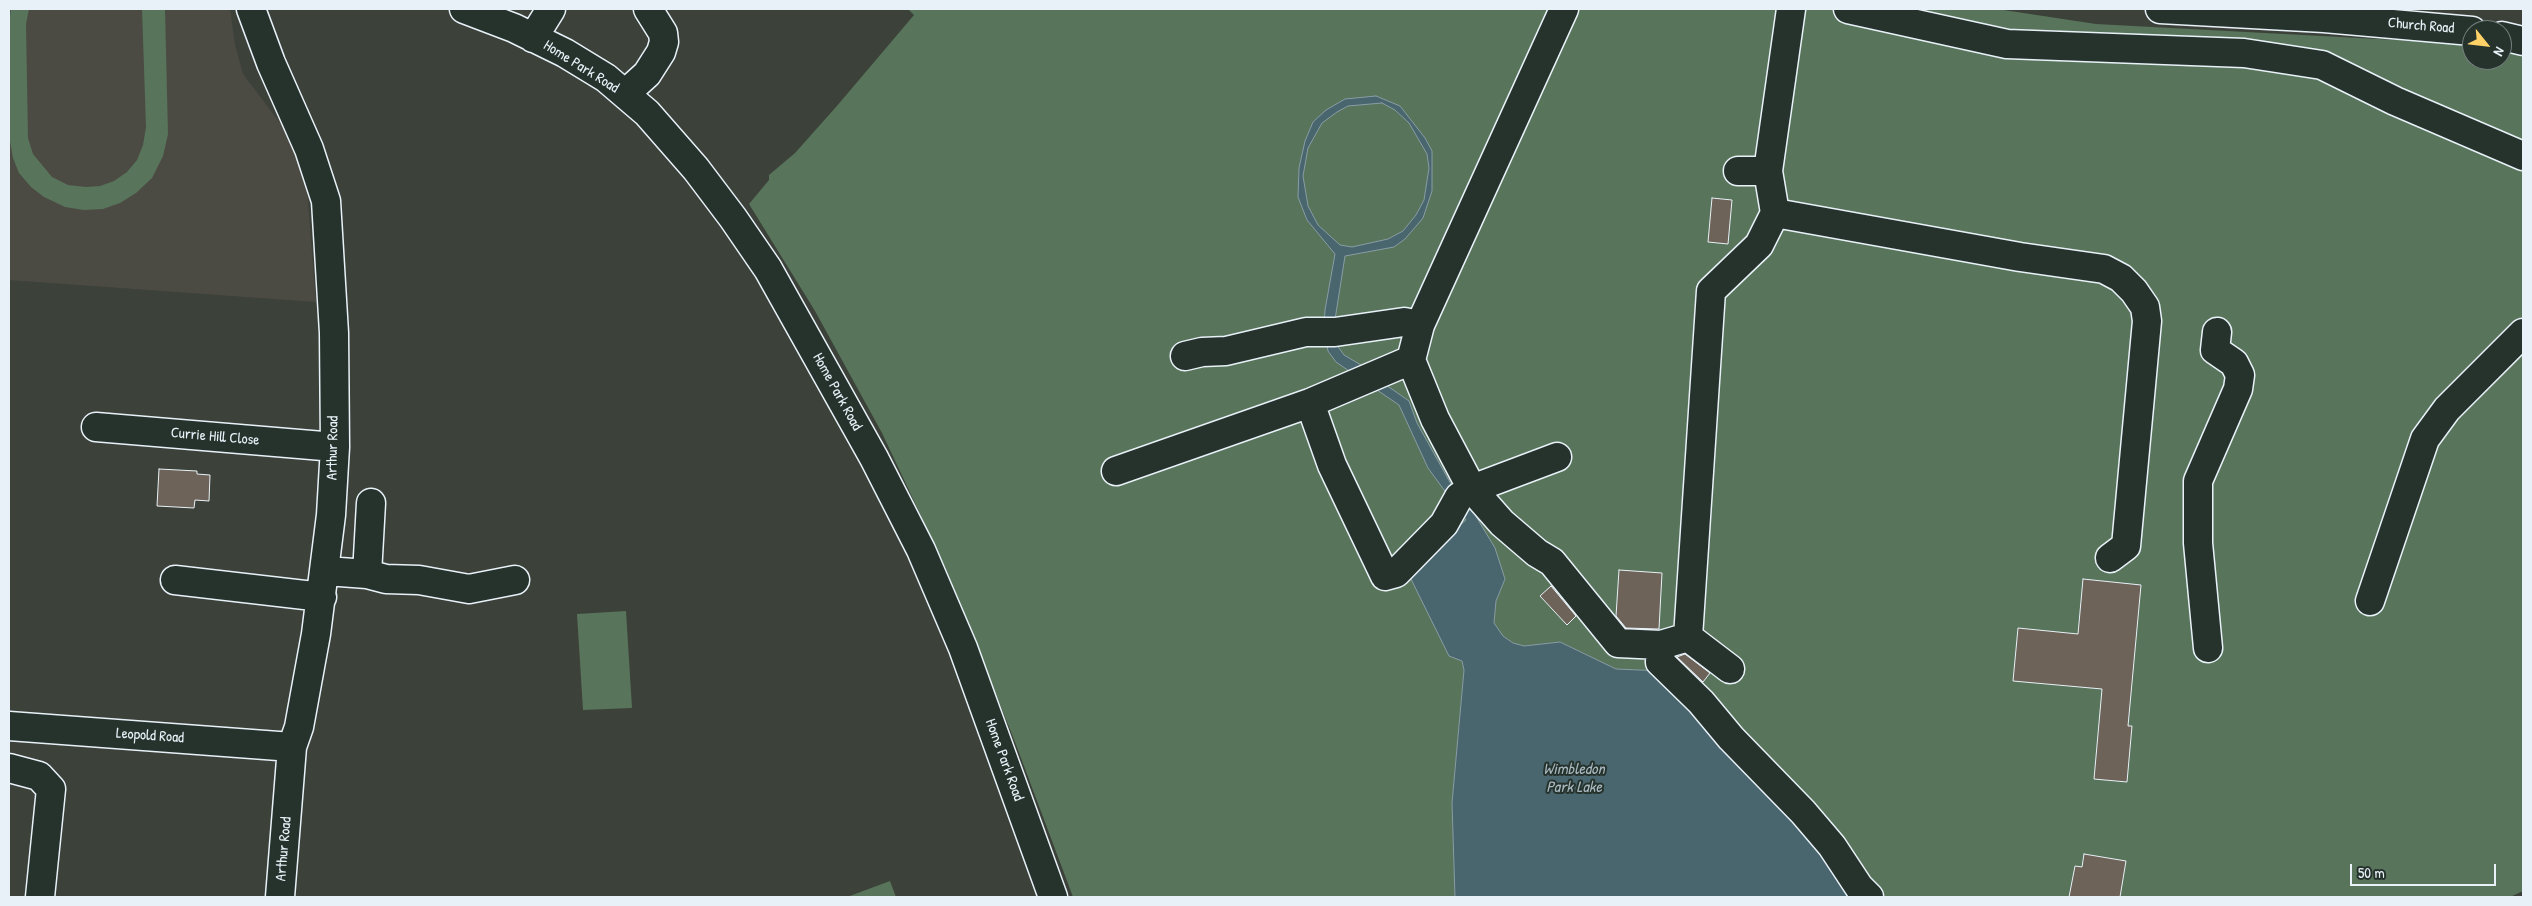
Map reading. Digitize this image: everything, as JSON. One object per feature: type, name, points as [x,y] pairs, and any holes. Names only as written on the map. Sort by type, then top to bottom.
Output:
[{"type":"street","name":"Arthur Road","points":[[251,9],[271,63],[309,149],[326,201],[334,333],[335,447],[326,570],[299,727],[292,747],[280,897]]},
{"type":"street","name":"Home Park Road","points":[[464,9],[533,38],[598,73],[625,94],[653,120],[696,169],[768,269],[874,458],[921,550],[963,648],[1053,897]]},
{"type":"street","points":[[533,38],[551,9]]},
{"type":"street","points":[[625,94],[647,74],[661,52],[664,42],[663,33],[648,9]]},
{"type":"street","points":[[1564,9],[1420,325],[1411,360],[1435,419],[1472,489],[1502,523],[1537,553],[1552,562],[1618,643],[1661,645],[1688,637]]},
{"type":"street","points":[[1688,637],[1711,291],[1759,246],[1775,213],[1768,171],[1792,9]]},
{"type":"street","points":[[1848,9],[2007,44],[2244,52],[2322,64],[2395,101],[2523,156]]},
{"type":"street","name":"Church Road","points":[[2160,9],[2334,19],[2462,30]]},
{"type":"street","points":[[1738,171],[1768,171]]},
{"type":"street","points":[[1775,213],[2020,257],[2094,267],[2113,273],[2127,284],[2145,307],[2147,336],[2126,546],[2110,558]]},
{"type":"street","points":[[1185,356],[1202,352],[1226,351],[1306,332],[1328,332],[1404,322],[1420,325]]},
{"type":"street","points":[[2208,648],[2198,543],[2198,481],[2238,389],[2240,375],[2234,363],[2215,350],[2216,332]]},
{"type":"street","points":[[2370,602],[2425,439],[2447,409],[2523,333]]},
{"type":"street","points":[[1116,471],[1310,403],[1411,360]]},
{"type":"street","points":[[1310,403],[1332,465],[1385,576],[1396,573],[1418,552],[1444,524],[1460,498],[1472,489],[1530,474],[1557,457]]},
{"type":"street","name":"Currie Hill Close","points":[[96,427],[335,447]]},
{"type":"street","points":[[367,574],[371,504]]},
{"type":"street","points":[[326,570],[469,589],[515,580]]},
{"type":"street","points":[[175,580],[322,597]]},
{"type":"street","points":[[1688,637],[1730,669]]},
{"type":"street","points":[[1661,645],[1660,662],[1702,702],[1731,738],[1802,812],[1832,846],[1859,887],[1869,897]]},
{"type":"street","name":"Leopold Road","points":[[9,726],[292,747]]},
{"type":"street","points":[[9,768],[39,776],[52,789],[40,897]]},
{"type":"shaded area","points":[[9,9],[230,9],[235,45],[243,74],[296,144],[305,165],[316,302],[9,280]]},
{"type":"green space","points":[[11,9],[29,9],[26,24],[28,138],[33,154],[52,177],[68,185],[86,187],[100,186],[114,181],[127,172],[137,160],[143,145],[146,127],[142,9],[165,9],[168,134],[163,156],[152,178],[136,193],[120,203],[103,209],[84,210],[65,207],[44,197],[31,187],[19,173],[13,158],[9,136],[9,23]]},
{"type":"green space","points":[[908,9],[1997,9],[2096,24],[2462,43],[2462,70],[2512,70],[2512,51],[2523,53],[2523,891],[2510,897],[1875,897],[1662,671],[1616,669],[1560,642],[1524,646],[1513,643],[1503,636],[1494,623],[1496,601],[1505,579],[1474,514],[1407,571],[1462,661],[1464,670],[1452,803],[1455,897],[1073,897],[1015,742],[946,569],[882,433],[815,311],[749,204],[769,180],[769,175],[795,153],[914,15]]},
{"type":"green space","points":[[626,611],[632,708],[583,710],[577,614]]},
{"type":"green space","points":[[890,881],[896,897],[847,897]]},
{"type":"water","name":"Wimbledon Park Lake","points":[[1376,96],[1400,106],[1425,138],[1432,151],[1432,191],[1423,218],[1405,239],[1394,247],[1345,256],[1334,326],[1336,344],[1344,355],[1361,365],[1366,371],[1409,401],[1417,423],[1452,486],[1474,513],[1495,548],[1505,579],[1496,601],[1494,623],[1503,636],[1513,643],[1524,646],[1560,642],[1616,669],[1662,671],[1864,897],[1455,897],[1452,803],[1464,670],[1462,661],[1449,656],[1407,571],[1466,520],[1428,468],[1399,405],[1336,362],[1328,351],[1324,326],[1325,310],[1335,254],[1307,220],[1298,197],[1299,168],[1305,141],[1313,122],[1326,110],[1345,99]],"holes":[[[1382,103],[1395,110],[1409,123],[1427,154],[1429,168],[1424,200],[1416,215],[1403,231],[1388,239],[1352,247],[1340,245],[1318,225],[1308,206],[1303,176],[1308,148],[1322,123],[1348,106]]]},
{"type":"building","points":[[1712,198],[1732,200],[1728,244],[1708,242]]},
{"type":"building","points":[[159,469],[197,471],[197,474],[210,475],[209,501],[195,500],[194,508],[157,506]]},
{"type":"building","points":[[1619,570],[1662,573],[1659,629],[1626,628],[1616,616]]},
{"type":"building","points":[[2083,579],[2141,585],[2128,726],[2132,726],[2127,782],[2094,779],[2102,689],[2013,681],[2018,628],[2078,634]]},
{"type":"building","points":[[1551,586],[1576,616],[1567,625],[1540,596]]},
{"type":"building","points":[[1685,654],[1710,673],[1703,682],[1677,657]]},
{"type":"building","points":[[2084,854],[2126,861],[2120,897],[2069,897],[2075,866],[2082,867]]}]
